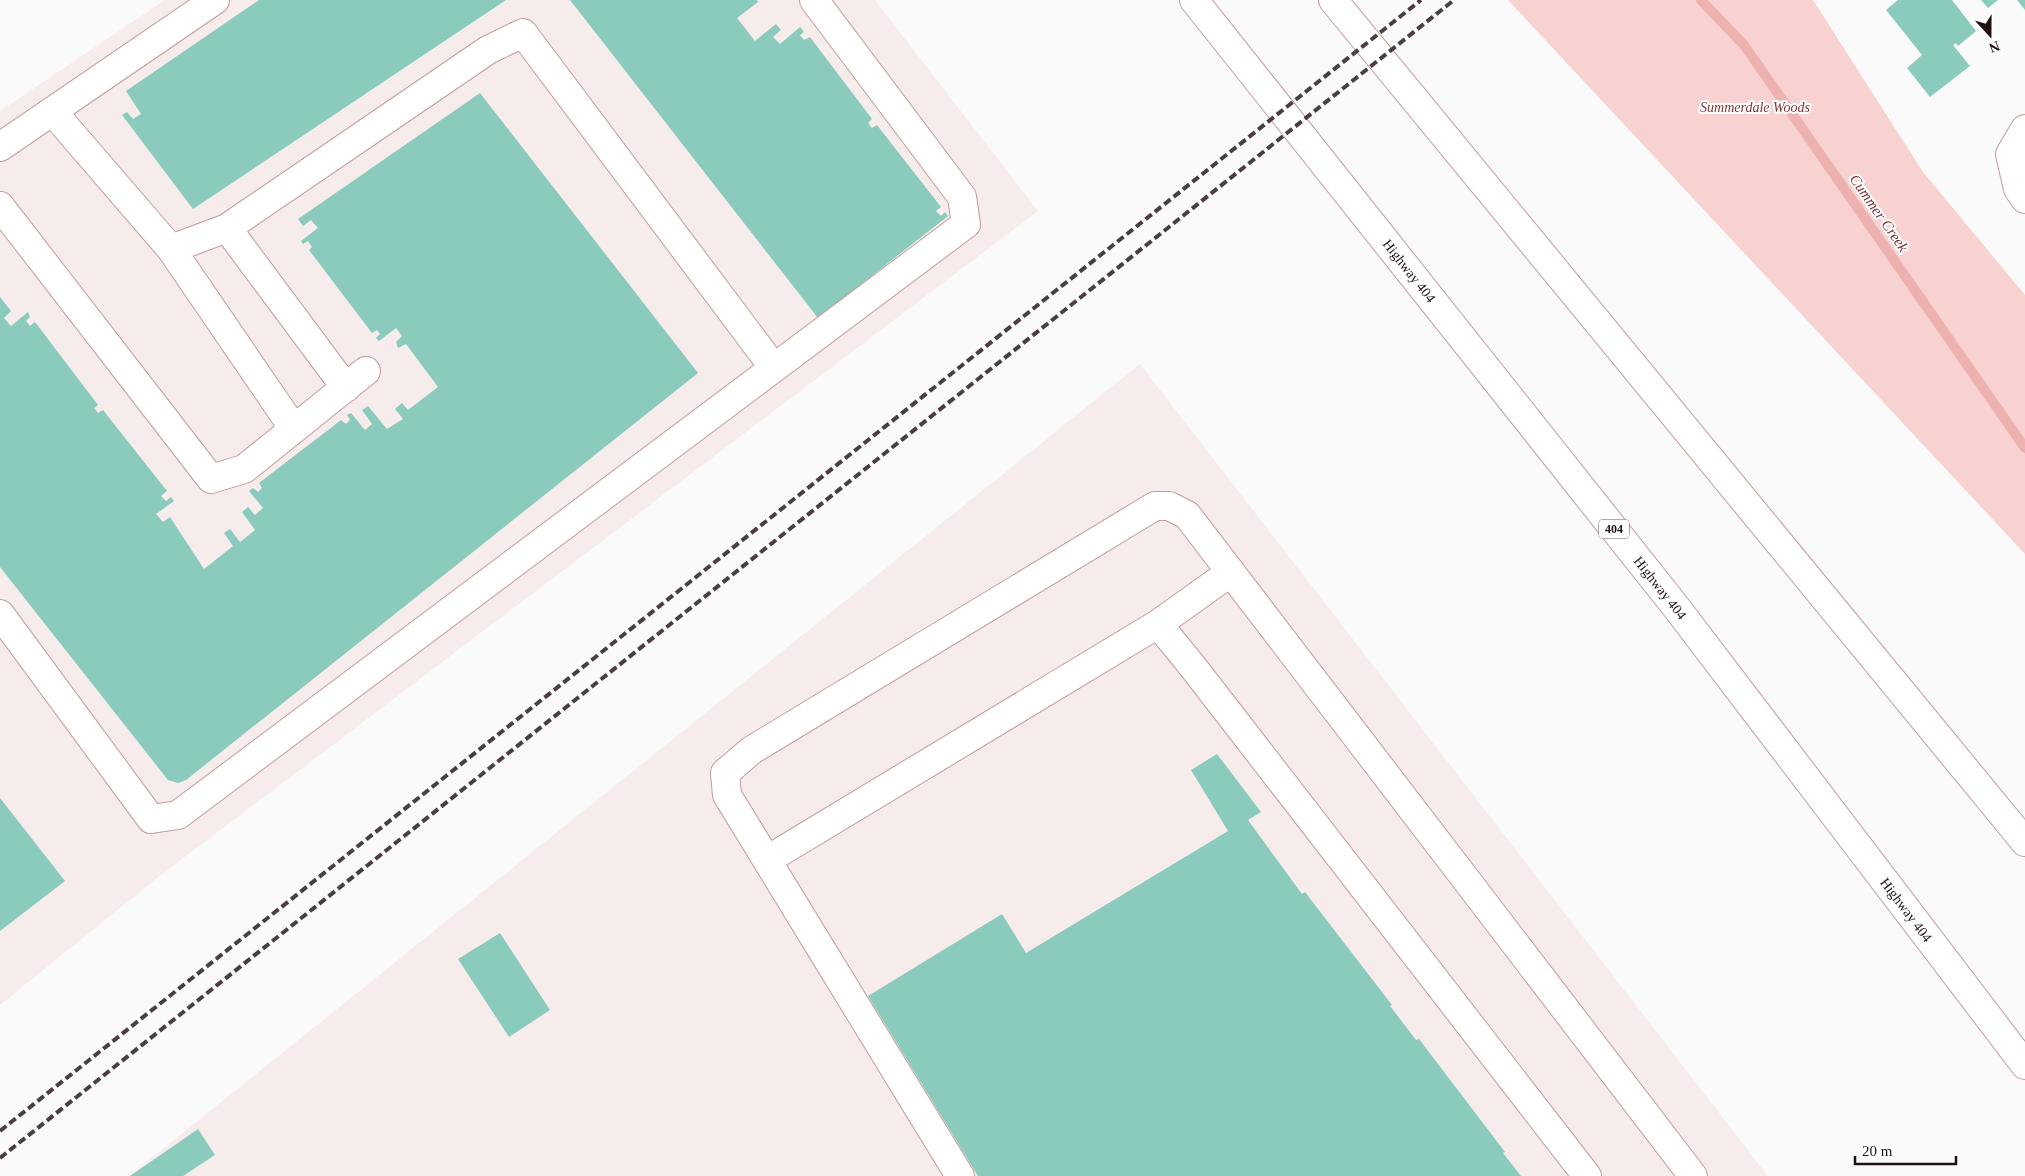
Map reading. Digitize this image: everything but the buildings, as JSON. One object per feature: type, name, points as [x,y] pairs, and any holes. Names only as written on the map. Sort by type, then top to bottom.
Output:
[{"type":"main road","points":[[0,147],[215,0]]},
{"type":"main road","points":[[0,614],[151,819],[178,815],[966,224],[962,198],[814,0]]},
{"type":"main road","name":"Highway 404","points":[[1194,0],[1670,599],[2025,1066]]},
{"type":"main road","points":[[1333,0],[2025,842]]},
{"type":"main road","points":[[171,249],[227,228],[488,50],[523,34],[774,368]]},
{"type":"main road","points":[[52,111],[171,249],[294,429]]},
{"type":"main road","points":[[2025,129],[2010,154],[2018,189],[2025,199]]},
{"type":"main road","points":[[0,206],[211,479],[244,469],[356,379],[227,228]]},
{"type":"main road","points":[[960,1176],[727,795],[725,773],[752,750],[1155,506],[1169,506],[1187,515],[1693,1176]]},
{"type":"main road","points":[[767,860],[1158,624],[1231,572]]},
{"type":"main road","points":[[1158,624],[1587,1176]]},
{"type":"shaded area","points":[[165,0],[875,0],[1038,211],[157,878],[0,1005],[0,111]]},
{"type":"shaded area","points":[[1140,364],[1768,1176],[129,1176]]},
{"type":"green space","name":"Summerdale Woods","points":[[1508,0],[1813,0],[1923,172],[2025,295],[2025,554]]},
{"type":"waterway","name":"Cummer Creek","points":[[1701,0],[1744,45],[2025,448]]},
{"type":"railway","points":[[0,1131],[1421,0]]},
{"type":"railway","points":[[0,1158],[1454,0]]}]
